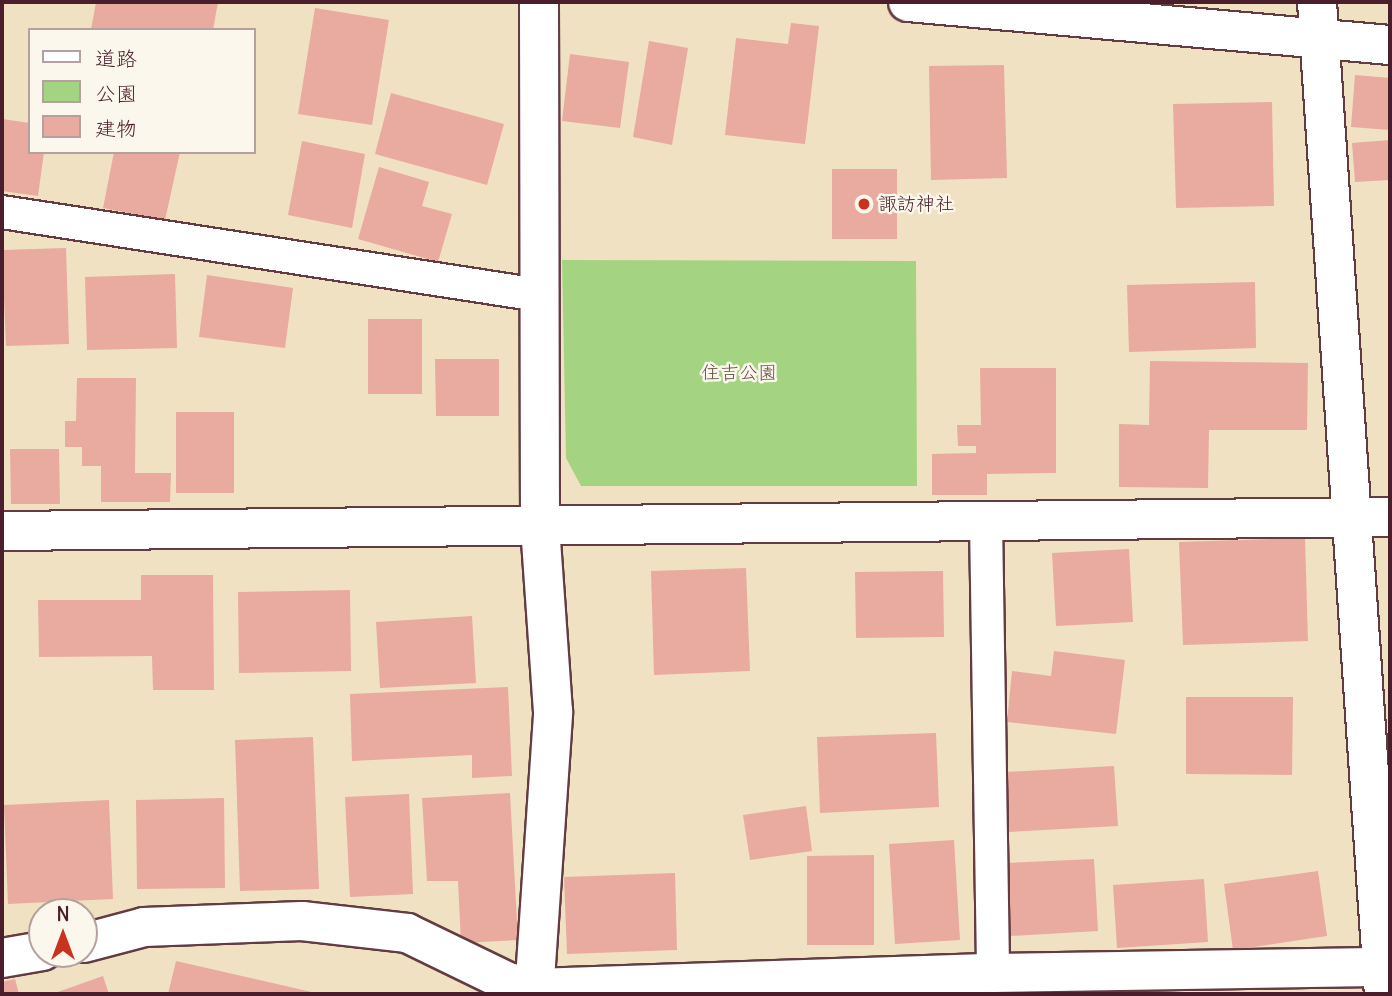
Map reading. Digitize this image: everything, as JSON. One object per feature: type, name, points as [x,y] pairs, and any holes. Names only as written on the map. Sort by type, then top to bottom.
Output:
[{"type":"street","points":[[534,991],[553,712],[540,525],[539,2]]},
{"type":"street","points":[[908,2],[1317,20],[1390,44]]},
{"type":"street","points":[[98,940],[144,928],[302,921],[407,933],[508,982],[534,991],[993,972],[1386,976],[1317,20]]},
{"type":"street","points":[[2,531],[1390,517]]},
{"type":"street","points":[[2,958],[28,953]]},
{"type":"lane","points":[[2,212],[539,295]]},
{"type":"lane","points":[[986,521],[993,972]]},
{"type":"green space","name":"住吉公園","points":[[562,260],[916,261],[917,486],[581,486],[566,458]]},
{"type":"building","points":[[96,2],[218,2],[213,28],[91,28]]},
{"type":"building","points":[[315,8],[389,20],[372,125],[298,114]]},
{"type":"building","points":[[791,23],[819,26],[805,144],[725,135],[736,38],[788,44]]},
{"type":"building","points":[[649,41],[688,48],[672,145],[633,137]]},
{"type":"building","points":[[570,54],[629,62],[620,128],[562,121]]},
{"type":"building","points":[[1004,65],[1007,178],[931,180],[929,66]]},
{"type":"building","points":[[1355,75],[1390,78],[1390,130],[1351,127]]},
{"type":"building","points":[[391,93],[504,124],[487,185],[375,154]]},
{"type":"building","points":[[1272,102],[1274,206],[1176,208],[1173,104]]},
{"type":"building","points":[[2,119],[28,123],[28,154],[44,154],[38,196],[2,191]]},
{"type":"building","points":[[1390,140],[1390,180],[1355,182],[1352,143]]},
{"type":"building","points":[[302,141],[365,154],[352,228],[288,215]]},
{"type":"building","points":[[114,154],[180,154],[165,220],[103,208]]},
{"type":"building","points":[[379,167],[429,182],[422,206],[452,214],[438,262],[358,239]]},
{"type":"building","name":"諏訪神社","points":[[832,169],[897,169],[897,239],[832,239]]},
{"type":"building","points":[[66,248],[69,344],[6,346],[2,250]]},
{"type":"building","points":[[175,274],[177,348],[87,350],[85,277]]},
{"type":"building","points":[[207,275],[293,288],[285,348],[199,337]]},
{"type":"building","points":[[1255,282],[1256,348],[1129,352],[1127,285]]},
{"type":"building","points":[[368,319],[422,319],[422,394],[368,394]]},
{"type":"building","points":[[435,359],[499,359],[499,416],[436,416]]},
{"type":"building","points":[[1150,361],[1308,363],[1307,430],[1209,430],[1208,488],[1119,487],[1119,424],[1149,425]]},
{"type":"building","points":[[980,368],[1056,368],[1056,473],[987,474],[987,495],[932,495],[932,454],[976,453],[976,446],[958,446],[957,425],[981,425]]},
{"type":"building","points":[[77,378],[136,378],[135,473],[171,473],[170,502],[101,502],[101,466],[82,466],[82,447],[65,447],[65,421],[76,421]]},
{"type":"building","points":[[176,412],[234,412],[234,493],[176,493]]},
{"type":"building","points":[[10,449],[59,449],[60,504],[11,504]]},
{"type":"building","points":[[1305,538],[1308,641],[1183,645],[1179,542]]},
{"type":"building","points":[[1129,549],[1133,622],[1056,626],[1052,553]]},
{"type":"building","points":[[746,568],[750,671],[654,675],[651,571]]},
{"type":"building","points":[[943,571],[944,637],[856,638],[855,572]]},
{"type":"building","points":[[141,575],[213,575],[214,690],[153,690],[152,656],[39,657],[38,600],[141,600]]},
{"type":"building","points":[[350,590],[351,671],[239,673],[238,592]]},
{"type":"building","points":[[472,616],[476,683],[380,688],[376,622]]},
{"type":"building","points":[[1054,651],[1125,660],[1116,734],[1007,722],[1012,671],[1051,676]]},
{"type":"building","points":[[508,687],[512,776],[472,778],[472,755],[352,761],[350,694]]},
{"type":"building","points":[[1186,697],[1293,697],[1292,775],[1186,774]]},
{"type":"building","points":[[936,733],[939,807],[820,813],[817,737]]},
{"type":"building","points":[[313,737],[319,889],[240,891],[235,740]]},
{"type":"building","points":[[1114,766],[1118,826],[1009,832],[1005,772]]},
{"type":"building","points":[[510,793],[518,940],[461,943],[458,881],[427,881],[422,798]]},
{"type":"building","points":[[409,794],[413,894],[350,897],[345,797]]},
{"type":"building","points":[[224,798],[225,888],[137,889],[136,800]]},
{"type":"building","points":[[109,800],[113,899],[28,898],[28,903],[8,904],[4,805]]},
{"type":"building","points":[[806,806],[812,851],[750,860],[743,815]]},
{"type":"building","points":[[954,840],[960,940],[895,944],[889,844]]},
{"type":"building","points":[[874,855],[874,945],[807,945],[807,856]]},
{"type":"building","points":[[1094,859],[1098,931],[1010,936],[1007,863]]},
{"type":"building","points":[[1318,871],[1327,936],[1233,950],[1224,884]]},
{"type":"building","points":[[675,873],[677,950],[567,954],[564,877]]},
{"type":"building","points":[[1204,879],[1208,942],[1117,948],[1113,885]]},
{"type":"building","points":[[176,961],[316,993],[316,994],[168,994]]},
{"type":"building","points":[[103,976],[109,994],[52,994]]},
{"type":"building","points":[[15,979],[19,994],[2,994],[2,982]]},
{"type":"place","name":"諏訪神社","points":[[864,204]]}]
